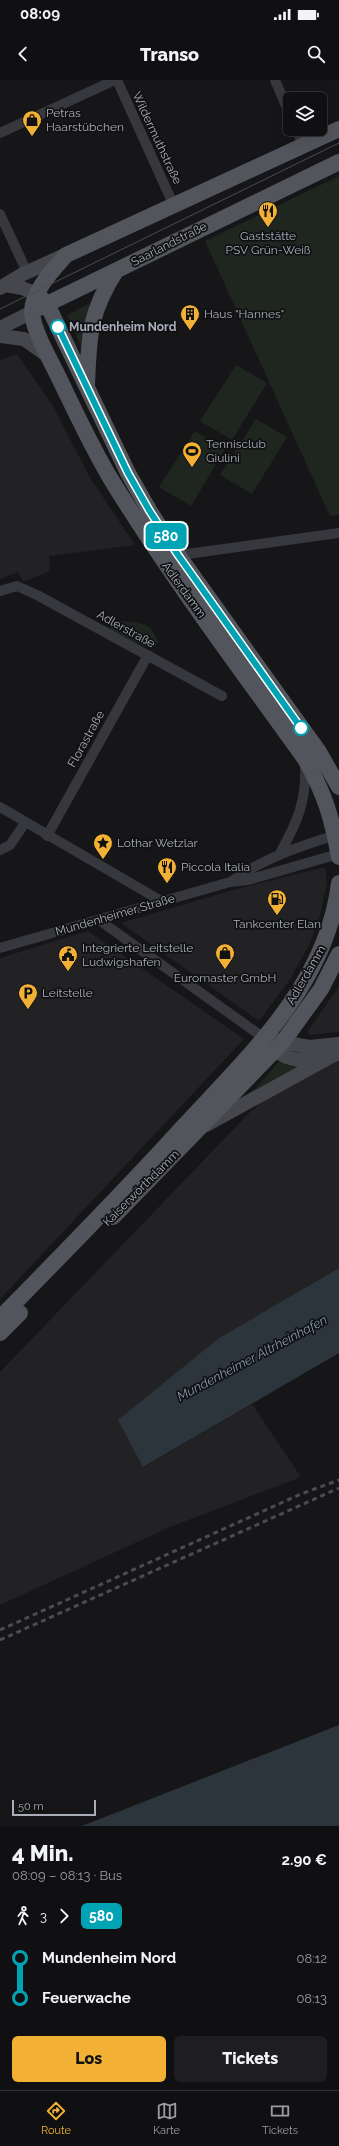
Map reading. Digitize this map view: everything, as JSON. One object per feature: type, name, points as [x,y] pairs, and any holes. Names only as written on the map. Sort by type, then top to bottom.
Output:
[{"type":"main road","points":[[42,299],[50,274],[66,255],[339,129]]},
{"type":"main road","name":"Saarlandstraße","points":[[32,312],[42,299],[116,271],[339,162]]},
{"type":"main road","points":[[87,388],[88,344],[92,319],[102,293],[116,271]]},
{"type":"main road","name":"Adlerdamm","points":[[42,299],[128,473],[178,555],[319,752],[337,781]]},
{"type":"main road","name":"Adlerdamm","points":[[32,312],[34,324],[80,422],[111,479],[161,558],[305,759],[320,786],[338,834],[339,857]]},
{"type":"main road","name":"Adlerdamm","points":[[264,1038],[284,1012],[314,966],[327,938],[336,907],[339,883]]},
{"type":"main road","name":"Kaiserwörthdamm","points":[[0,1333],[202,1127],[278,1047],[321,989],[339,955]]},
{"type":"main road","name":"Kaiserwörthdamm","points":[[0,1318],[158,1155],[264,1038]]},
{"type":"street","points":[[0,133],[116,80]]},
{"type":"street","name":"Wildermuthstraße","points":[[116,80],[174,206]]},
{"type":"street","points":[[275,80],[283,99]]},
{"type":"street","points":[[299,136],[303,145]]},
{"type":"street","points":[[0,214],[27,272]]},
{"type":"street","points":[[3,287],[27,272],[66,255]]},
{"type":"street","points":[[3,287],[22,288],[42,299]]},
{"type":"street","name":"Saarlandstraße","points":[[0,328],[32,312]]},
{"type":"street","points":[[0,336],[24,339],[41,349],[50,358]]},
{"type":"street","points":[[161,558],[339,533]]},
{"type":"street","name":"Adlerstraße","points":[[0,591],[17,586],[222,696]]},
{"type":"street","name":"Florastraße","points":[[47,836],[148,655]]},
{"type":"street","points":[[280,855],[296,825],[301,810],[306,779],[305,759]]},
{"type":"street","points":[[0,807],[47,836],[163,902]]},
{"type":"street","points":[[0,850],[10,845],[25,823]]},
{"type":"street","name":"Mundenheimer Straße","points":[[230,882],[243,873],[280,855],[338,834]]},
{"type":"street","name":"Mundenheimer Straße","points":[[0,948],[230,882],[248,880],[339,854]]},
{"type":"street","points":[[99,920],[278,1047],[287,1058],[307,1061],[333,1055]]},
{"type":"street","points":[[278,1047],[309,1047],[339,1044]]},
{"type":"street","points":[[202,1127],[333,1055]]},
{"type":"shaded area","points":[[339,176],[339,515],[330,516],[205,241]]},
{"type":"shaded area","points":[[90,303],[84,327],[82,350],[74,330],[77,328],[74,321],[71,323],[67,315]]},
{"type":"shaded area","points":[[17,354],[53,406],[89,476],[135,545],[49,556],[50,571],[23,582],[18,572],[0,579],[0,360]]},
{"type":"shaded area","name":"Tennisclub Giulini","points":[[236,365],[267,383],[232,440],[200,421]]},
{"type":"shaded area","name":"Tennisclub Giulini","points":[[256,419],[287,437],[252,494],[220,475]]},
{"type":"shaded area","name":"Tennisclub Giulini","points":[[195,431],[225,449],[191,506],[159,487]]},
{"type":"shaded area","points":[[122,621],[140,623],[149,627],[158,642],[155,647],[149,645],[145,647],[109,629],[111,625]]},
{"type":"shaded area","points":[[325,867],[327,883],[320,915],[311,941],[291,978],[259,1021],[121,923],[233,890]]},
{"type":"shaded area","points":[[88,931],[244,1039],[0,1299],[0,958]]},
{"type":"shaded area","points":[[339,986],[339,1032],[310,1035],[308,1031]]},
{"type":"shaded area","points":[[280,1060],[304,1066],[251,1094]]},
{"type":"shaded area","points":[[339,1061],[339,1268],[219,1338],[144,1467],[252,1404],[301,1477],[170,1527],[0,1605],[0,1372],[252,1110],[273,1094],[320,1068]]},
{"type":"water","name":"Mundenheimer Altrheinhafen","points":[[339,1268],[339,1353],[143,1467],[118,1420],[219,1338]]},
{"type":"water","points":[[339,1725],[339,1826],[82,1826]]},
{"type":"tram line","points":[[0,309],[339,143]]},
{"type":"railway","points":[[0,1630],[301,1494],[339,1480]]},
{"type":"railway","points":[[0,1640],[339,1488]]},
{"type":"bus line","name":"580","points":[[58,327],[128,473],[149,510],[178,555],[301,728]]},
{"type":"place","name":"Petras Haarstübchen","points":[[32,137]]},
{"type":"place","name":"Gaststätte PSV Grün-Weiß","points":[[268,228]]},
{"type":"place","name":"Mundenheim Nord","points":[[58,327]]},
{"type":"place","name":"Haus \"Hannes\"","points":[[190,331]]},
{"type":"place","name":"Tennisclub Giulini","points":[[192,468]]},
{"type":"place","name":"Lothar Wetzlar","points":[[103,860]]},
{"type":"place","name":"Piccola Italia","points":[[167,884]]},
{"type":"place","name":"Tankcenter Elan","points":[[277,916]]},
{"type":"place","name":"Euromaster GmbH","points":[[225,970]]},
{"type":"place","name":"Integrierte Leitstelle Ludwigshafen","points":[[68,972]]},
{"type":"place","name":"Leitstelle","points":[[28,1010]]}]
